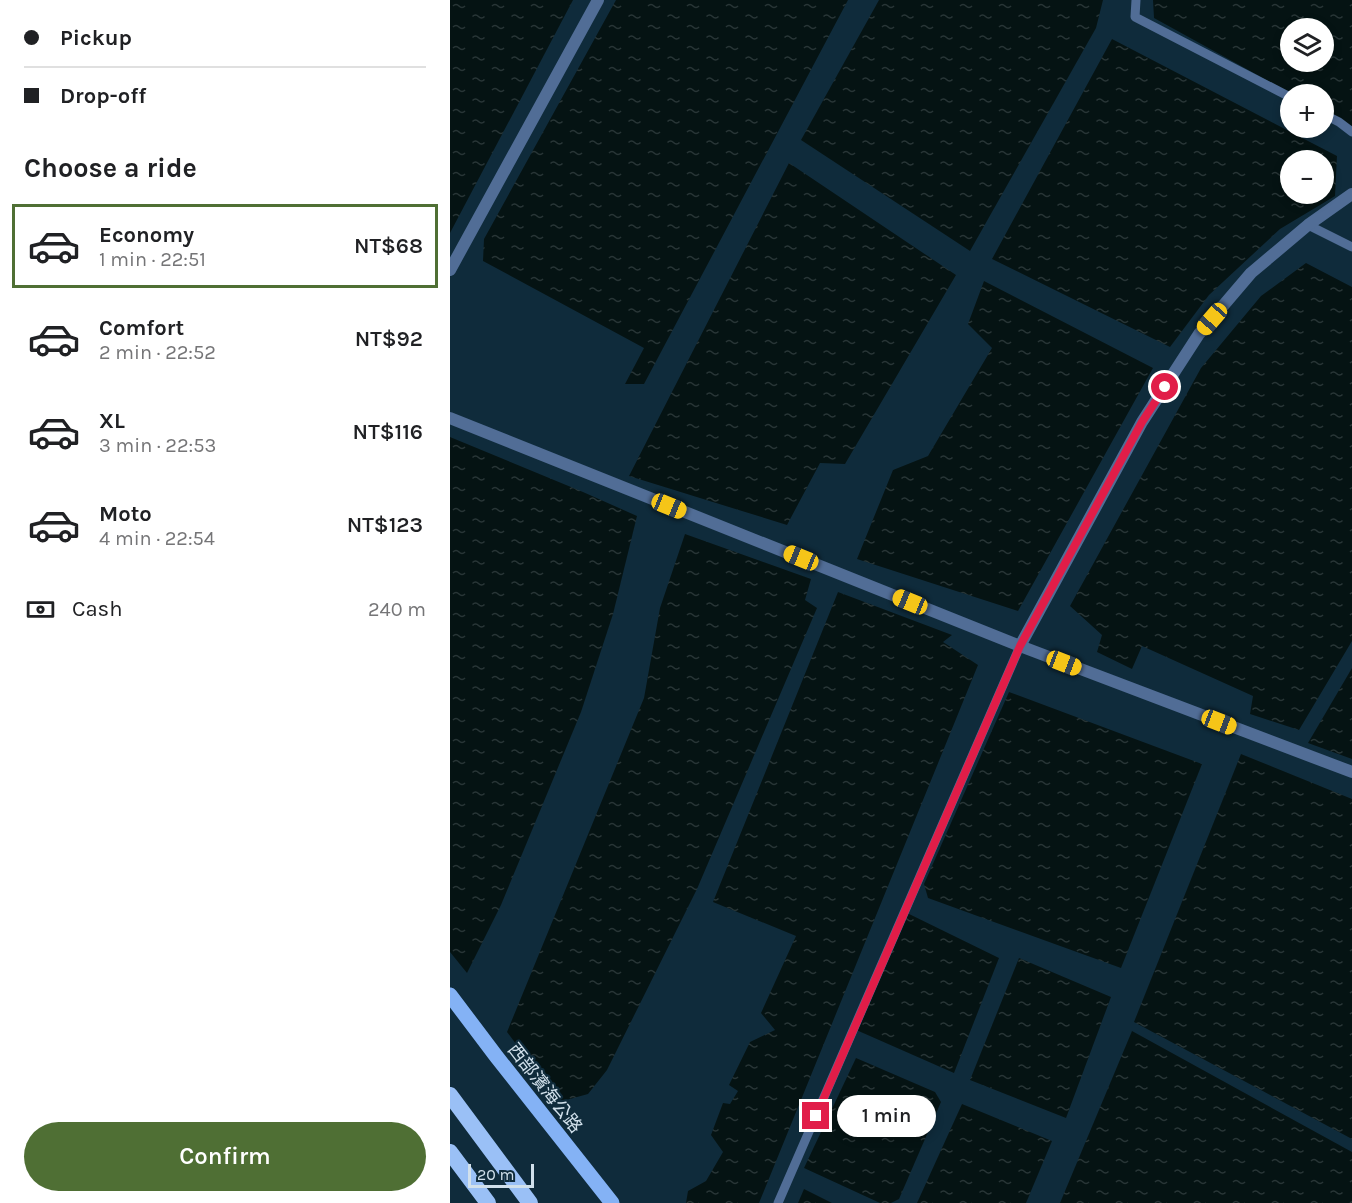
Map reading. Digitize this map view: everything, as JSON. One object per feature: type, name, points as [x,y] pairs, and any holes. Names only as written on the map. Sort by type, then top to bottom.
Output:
[{"type":"highway","points":[[450,1095],[531,1203]]},
{"type":"highway","points":[[450,1152],[488,1203]]},
{"type":"main road","name":"西部濱海公路","points":[[450,995],[612,1203]]},
{"type":"street","points":[[450,270],[598,0]]},
{"type":"street","points":[[1020,646],[1142,422],[1199,334],[1251,273],[1308,225],[1352,194]]},
{"type":"street","points":[[450,418],[1020,646],[1352,772]]},
{"type":"lane","points":[[1136,0],[1135,17],[1280,92]]},
{"type":"lane","points":[[1334,120],[1352,132]]},
{"type":"lane","points":[[1308,225],[1352,247]]},
{"type":"lane","points":[[778,1203],[1020,646]]},
{"type":"water","points":[[450,0],[573,0],[450,233]]},
{"type":"water","points":[[616,0],[848,0],[644,384],[625,384],[644,348],[483,261],[484,239]]},
{"type":"water","points":[[879,0],[1103,0],[1096,28],[970,251],[801,140]]},
{"type":"water","points":[[1153,0],[1352,0],[1352,128],[1334,118],[1334,84],[1280,84],[1280,87],[1154,18]]},
{"type":"water","points":[[1112,39],[1280,126],[1280,138],[1302,138],[1325,150],[1280,150],[1280,204],[1322,204],[1280,229],[1209,295],[1170,347],[992,259]]},
{"type":"water","points":[[1334,154],[1337,156],[1334,197]]},
{"type":"water","points":[[789,163],[956,275],[845,464],[820,463],[787,525],[629,476]]},
{"type":"water","points":[[1306,263],[1352,287],[1352,641],[1299,730],[1250,714],[1253,696],[1142,646],[1132,669],[1097,652],[1102,635],[1070,606],[1201,368],[1261,296]]},
{"type":"water","points":[[984,281],[1153,368],[1018,611],[857,559],[893,470],[928,456],[992,348],[968,324]]},
{"type":"water","points":[[450,437],[637,516],[613,614],[581,712],[501,905],[467,973],[450,952]]},
{"type":"water","points":[[685,534],[811,579],[805,600],[817,608],[697,889],[607,1070],[588,1094],[559,1102],[507,1032],[644,698],[660,608]]},
{"type":"water","points":[[838,592],[952,635],[943,642],[978,665],[759,1203],[686,1203],[688,1191],[706,1181],[723,1152],[711,1135],[723,1103],[730,1104],[738,1091],[729,1085],[750,1042],[775,1030],[761,1013],[796,936],[713,902]]},
{"type":"water","points":[[1352,668],[1352,759],[1308,743]]},
{"type":"water","points":[[1009,692],[1202,764],[1121,968],[928,898],[924,884]]},
{"type":"water","points":[[1241,754],[1352,799],[1352,1139],[1134,1022]]},
{"type":"water","points":[[905,912],[999,958],[954,1073],[854,1029]]},
{"type":"water","points":[[1019,958],[1111,997],[1066,1118],[970,1080]]},
{"type":"water","points":[[1132,1031],[1352,1152],[1352,1203],[1060,1203]]},
{"type":"water","points":[[856,1058],[935,1092],[941,1102],[899,1199],[891,1203],[880,1203],[804,1168]]},
{"type":"water","points":[[962,1104],[1052,1141],[1026,1203],[917,1203]]},
{"type":"water","points":[[804,1189],[832,1203],[798,1203]]},
{"type":"route","points":[[816,1116],[1020,646],[1142,422],[1165,387]]}]
